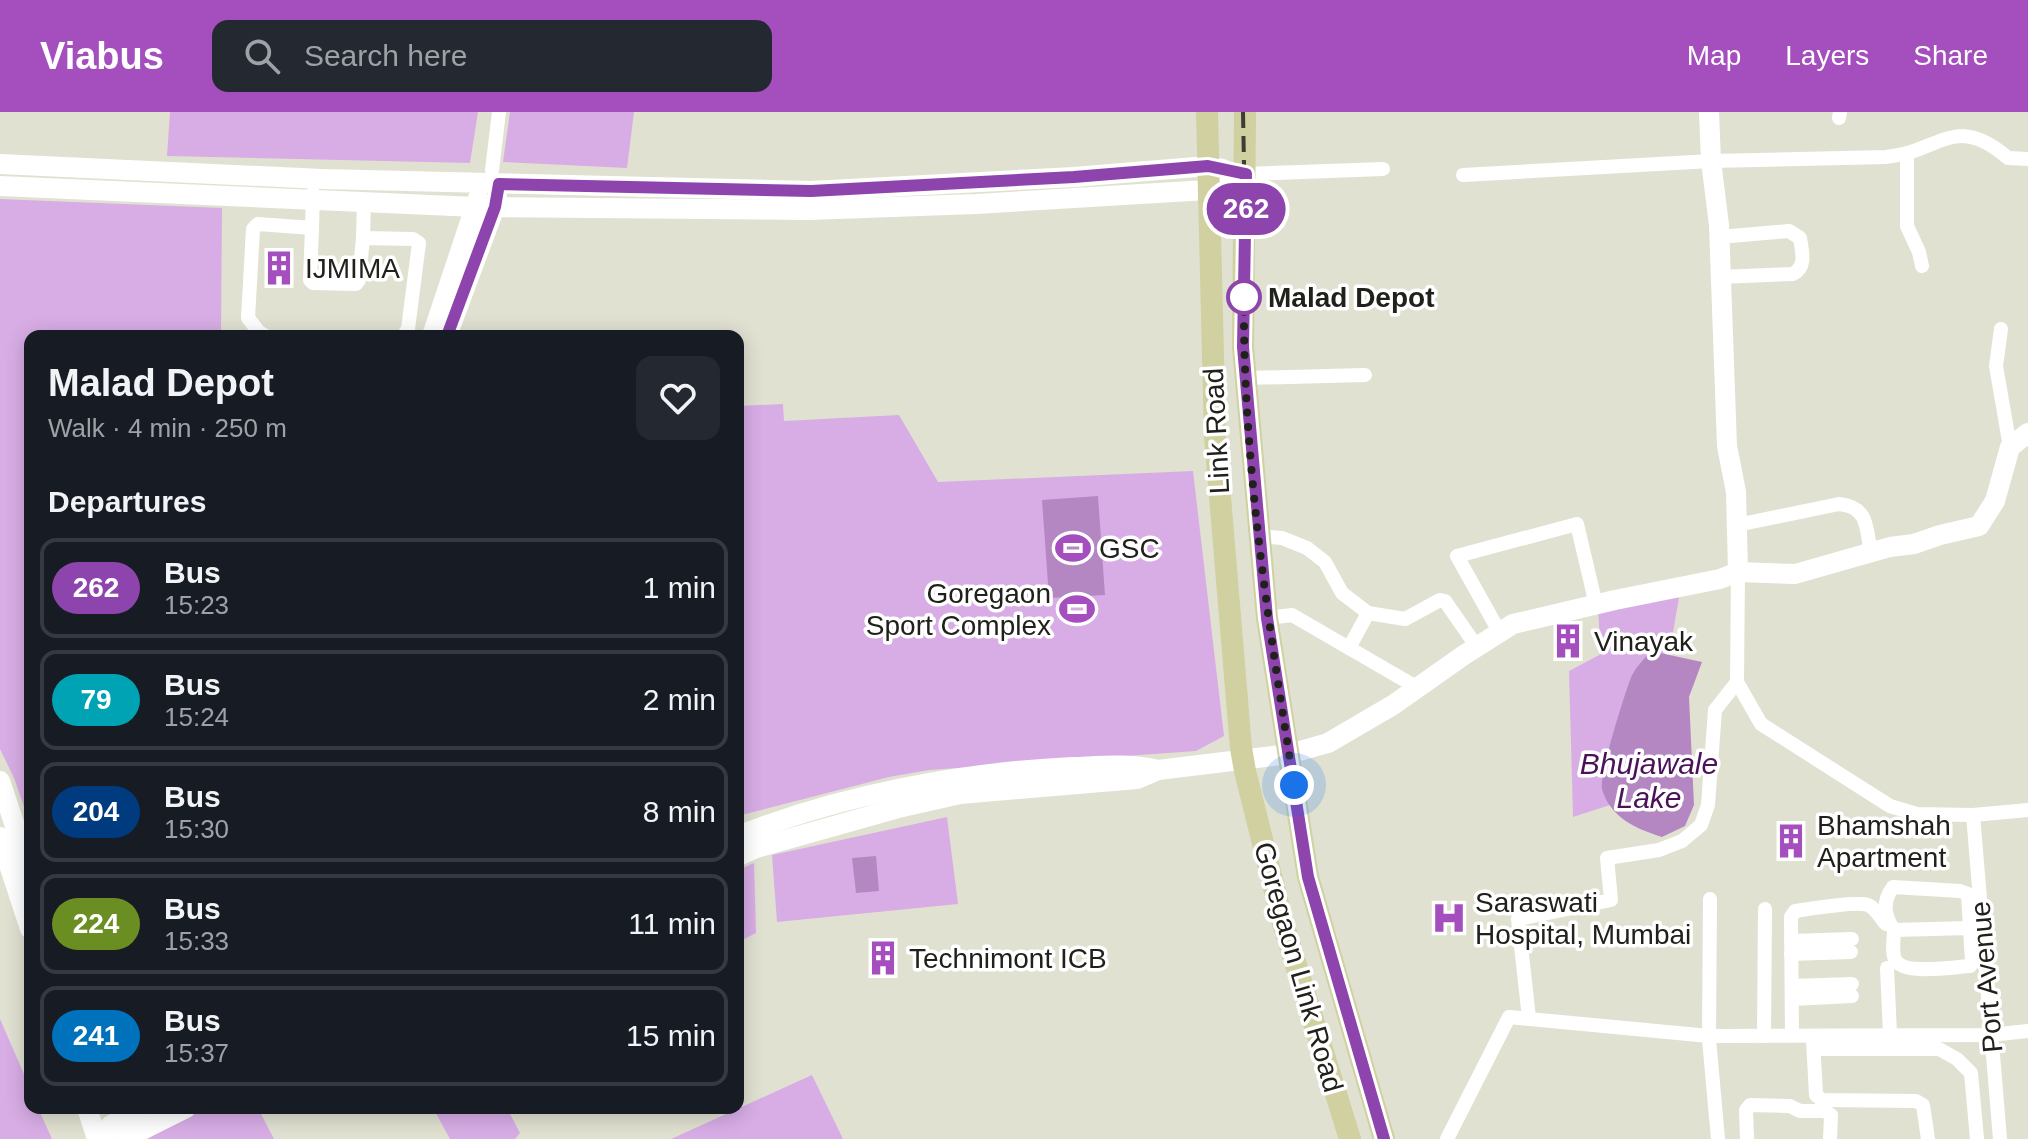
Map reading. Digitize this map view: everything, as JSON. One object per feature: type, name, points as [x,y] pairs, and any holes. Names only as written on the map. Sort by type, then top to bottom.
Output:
[{"type":"main road","name":"Link Road","points":[[1207,112],[1215,437],[1242,753]]},
{"type":"main road","name":"Link Road","points":[[1245,112],[1243,347],[1267,618],[1308,877],[1384,1139]]},
{"type":"main road","name":"Goregaon Link Road","points":[[1242,753],[1282,920],[1350,1139]]},
{"type":"street","points":[[449,330],[485,207],[499,112]]},
{"type":"street","points":[[1709,112],[1719,237],[1727,446],[1736,492],[1737,682],[1761,724],[1890,806],[1917,814],[1973,815],[2028,810]]},
{"type":"street","points":[[1463,175],[1711,161],[1886,157],[1907,154],[1937,138],[1973,134],[1995,145],[2008,158],[2028,159]]},
{"type":"street","points":[[1907,154],[1908,232],[1919,252],[1922,266]]},
{"type":"street","points":[[0,164],[313,179],[491,179],[666,198]]},
{"type":"street","points":[[810,200],[975,182],[1208,166],[1246,174],[1383,169]]},
{"type":"street","points":[[0,186],[485,207],[666,198],[976,204],[1207,190],[1246,174]]},
{"type":"street","points":[[313,179],[310,280],[313,283],[356,284],[359,280],[364,202]]},
{"type":"street","points":[[975,182],[976,204]]},
{"type":"street","points":[[434,330],[485,207]]},
{"type":"street","points":[[260,330],[248,318],[253,229],[258,224],[312,228]]},
{"type":"street","points":[[1719,237],[1789,231],[1800,238],[1803,262],[1800,270],[1793,274],[1720,277]]},
{"type":"street","points":[[363,238],[413,239],[419,243],[407,330]]},
{"type":"street","points":[[744,853],[898,808],[960,794],[1137,779],[1158,770],[1242,753],[1289,754],[1328,743],[1418,688],[1513,624],[1720,579],[1738,572],[1795,574],[1979,526],[1995,501],[2010,447],[1996,366],[2001,329]]},
{"type":"street","points":[[1246,378],[1365,375]]},
{"type":"street","points":[[2010,447],[2028,433]]},
{"type":"street","points":[[1737,525],[1839,504],[1851,505],[1864,517],[1871,553]]},
{"type":"street","points":[[1500,633],[1457,556],[1577,524],[1596,605]]},
{"type":"street","points":[[1258,536],[1282,538],[1307,548],[1325,562],[1342,593],[1368,613],[1405,619],[1440,600],[1445,601],[1477,647]]},
{"type":"street","points":[[1349,648],[1368,613]]},
{"type":"street","points":[[1267,618],[1292,615],[1418,688]]},
{"type":"street","points":[[1529,1018],[1518,919],[1611,900],[1607,858],[1659,850],[1682,841],[1701,825],[1708,805],[1715,710],[1737,682]]},
{"type":"street","points":[[744,834],[863,796],[984,776],[1033,769],[1135,764],[1158,770]]},
{"type":"street","points":[[0,781],[24,853]]},
{"type":"street","name":"Port Avenue","points":[[1973,815],[1975,928],[2000,1139]]},
{"type":"street","points":[[0,837],[24,911]]},
{"type":"street","points":[[1893,887],[1968,894],[1975,928],[1972,962],[1970,966],[1913,970],[1898,964],[1894,959],[1894,930],[1886,918],[1885,898],[1893,887]]},
{"type":"street","points":[[1710,899],[1709,1036],[1718,1139]]},
{"type":"street","points":[[1792,1035],[1791,917],[1795,911],[1866,904],[1877,910],[1886,923],[1887,948]]},
{"type":"street","points":[[1764,1036],[1765,909]]},
{"type":"street","points":[[1894,930],[1975,928]]},
{"type":"street","points":[[1791,947],[1851,946]]},
{"type":"street","points":[[1887,968],[1890,1034]]},
{"type":"street","points":[[1792,992],[1852,990]]},
{"type":"street","points":[[1447,1139],[1509,1017],[1709,1036],[1792,1035],[1814,1042],[1939,1049],[1957,1059],[1971,1073],[1977,1139]]},
{"type":"street","points":[[1814,1042],[1890,1034],[1990,1035],[2028,1031]]},
{"type":"street","points":[[1814,1042],[1816,1095],[1822,1100],[1916,1101],[1923,1105],[1928,1139]]},
{"type":"street","points":[[1971,1073],[1993,1072]]},
{"type":"street","points":[[1747,1139],[1746,1110],[1750,1105],[1825,1111],[1831,1115],[1830,1139]]},
{"type":"street","points":[[93,1114],[109,1131]]},
{"type":"street","points":[[109,1131],[134,1114]]},
{"type":"street","points":[[109,1131],[166,1114]]},
{"type":"shaded area","points":[[170,112],[478,112],[470,163],[167,156]]},
{"type":"shaded area","points":[[510,112],[634,112],[627,168],[503,162]]},
{"type":"shaded area","points":[[0,199],[222,208],[221,330],[24,330],[24,807],[0,749]]},
{"type":"shaded area","points":[[783,404],[784,421],[899,415],[938,482],[1193,471],[1224,736],[1196,751],[929,770],[889,777],[744,814],[744,406]]},
{"type":"shaded area","points":[[1680,592],[1669,655],[1651,651],[1633,673],[1611,743],[1602,787],[1610,805],[1573,817],[1569,671],[1601,654],[1598,609]]},
{"type":"shaded area","points":[[947,817],[958,904],[777,922],[772,855]]},
{"type":"shaded area","points":[[754,863],[756,933],[744,939],[744,867]]},
{"type":"shaded area","points":[[0,1019],[24,1074],[24,1114],[41,1114],[52,1139],[0,1139]]},
{"type":"shaded area","points":[[812,1075],[843,1139],[671,1139],[726,1114],[744,1114],[744,1106]]},
{"type":"shaded area","points":[[192,1114],[261,1114],[274,1139],[147,1139]]},
{"type":"shaded area","points":[[436,1114],[510,1114],[520,1133],[515,1139],[450,1139]]},
{"type":"water","name":"GSC","points":[[1098,496],[1105,595],[1049,598],[1042,500]]},
{"type":"water","name":"Bhujawale Lake","points":[[1651,651],[1702,662],[1689,697],[1694,805],[1685,826],[1662,837],[1634,826],[1618,815],[1602,789],[1608,751],[1629,684],[1634,672]]},
{"type":"water","points":[[876,856],[879,891],[856,893],[852,858]]},
{"type":"railway","points":[[1243,112],[1250,479],[1260,591],[1286,784],[1317,914],[1387,1139]]},
{"type":"bus line","name":"262","points":[[449,330],[495,207],[499,184],[811,191],[1074,177],[1208,166],[1246,174],[1243,347],[1267,618],[1308,877],[1384,1139]]},
{"type":"place","name":"IJMIMA","points":[[279,268]]},
{"type":"place","name":"Malad Depot","points":[[1244,297]]},
{"type":"place","name":"GSC","points":[[1073,548]]},
{"type":"place","name":"Goregaon Sport Complex","points":[[1077,609]]},
{"type":"place","name":"Vinayak","points":[[1568,641]]},
{"type":"place","name":"Bhamshah Apartment","points":[[1791,841]]},
{"type":"place","name":"Saraswati Hospital, Mumbai","points":[[1449,918]]},
{"type":"place","name":"Technimont ICB","points":[[883,958]]},
{"type":"route","points":[[1244,297],[1244,290],[1243,347],[1261,575],[1294,785]]}]
